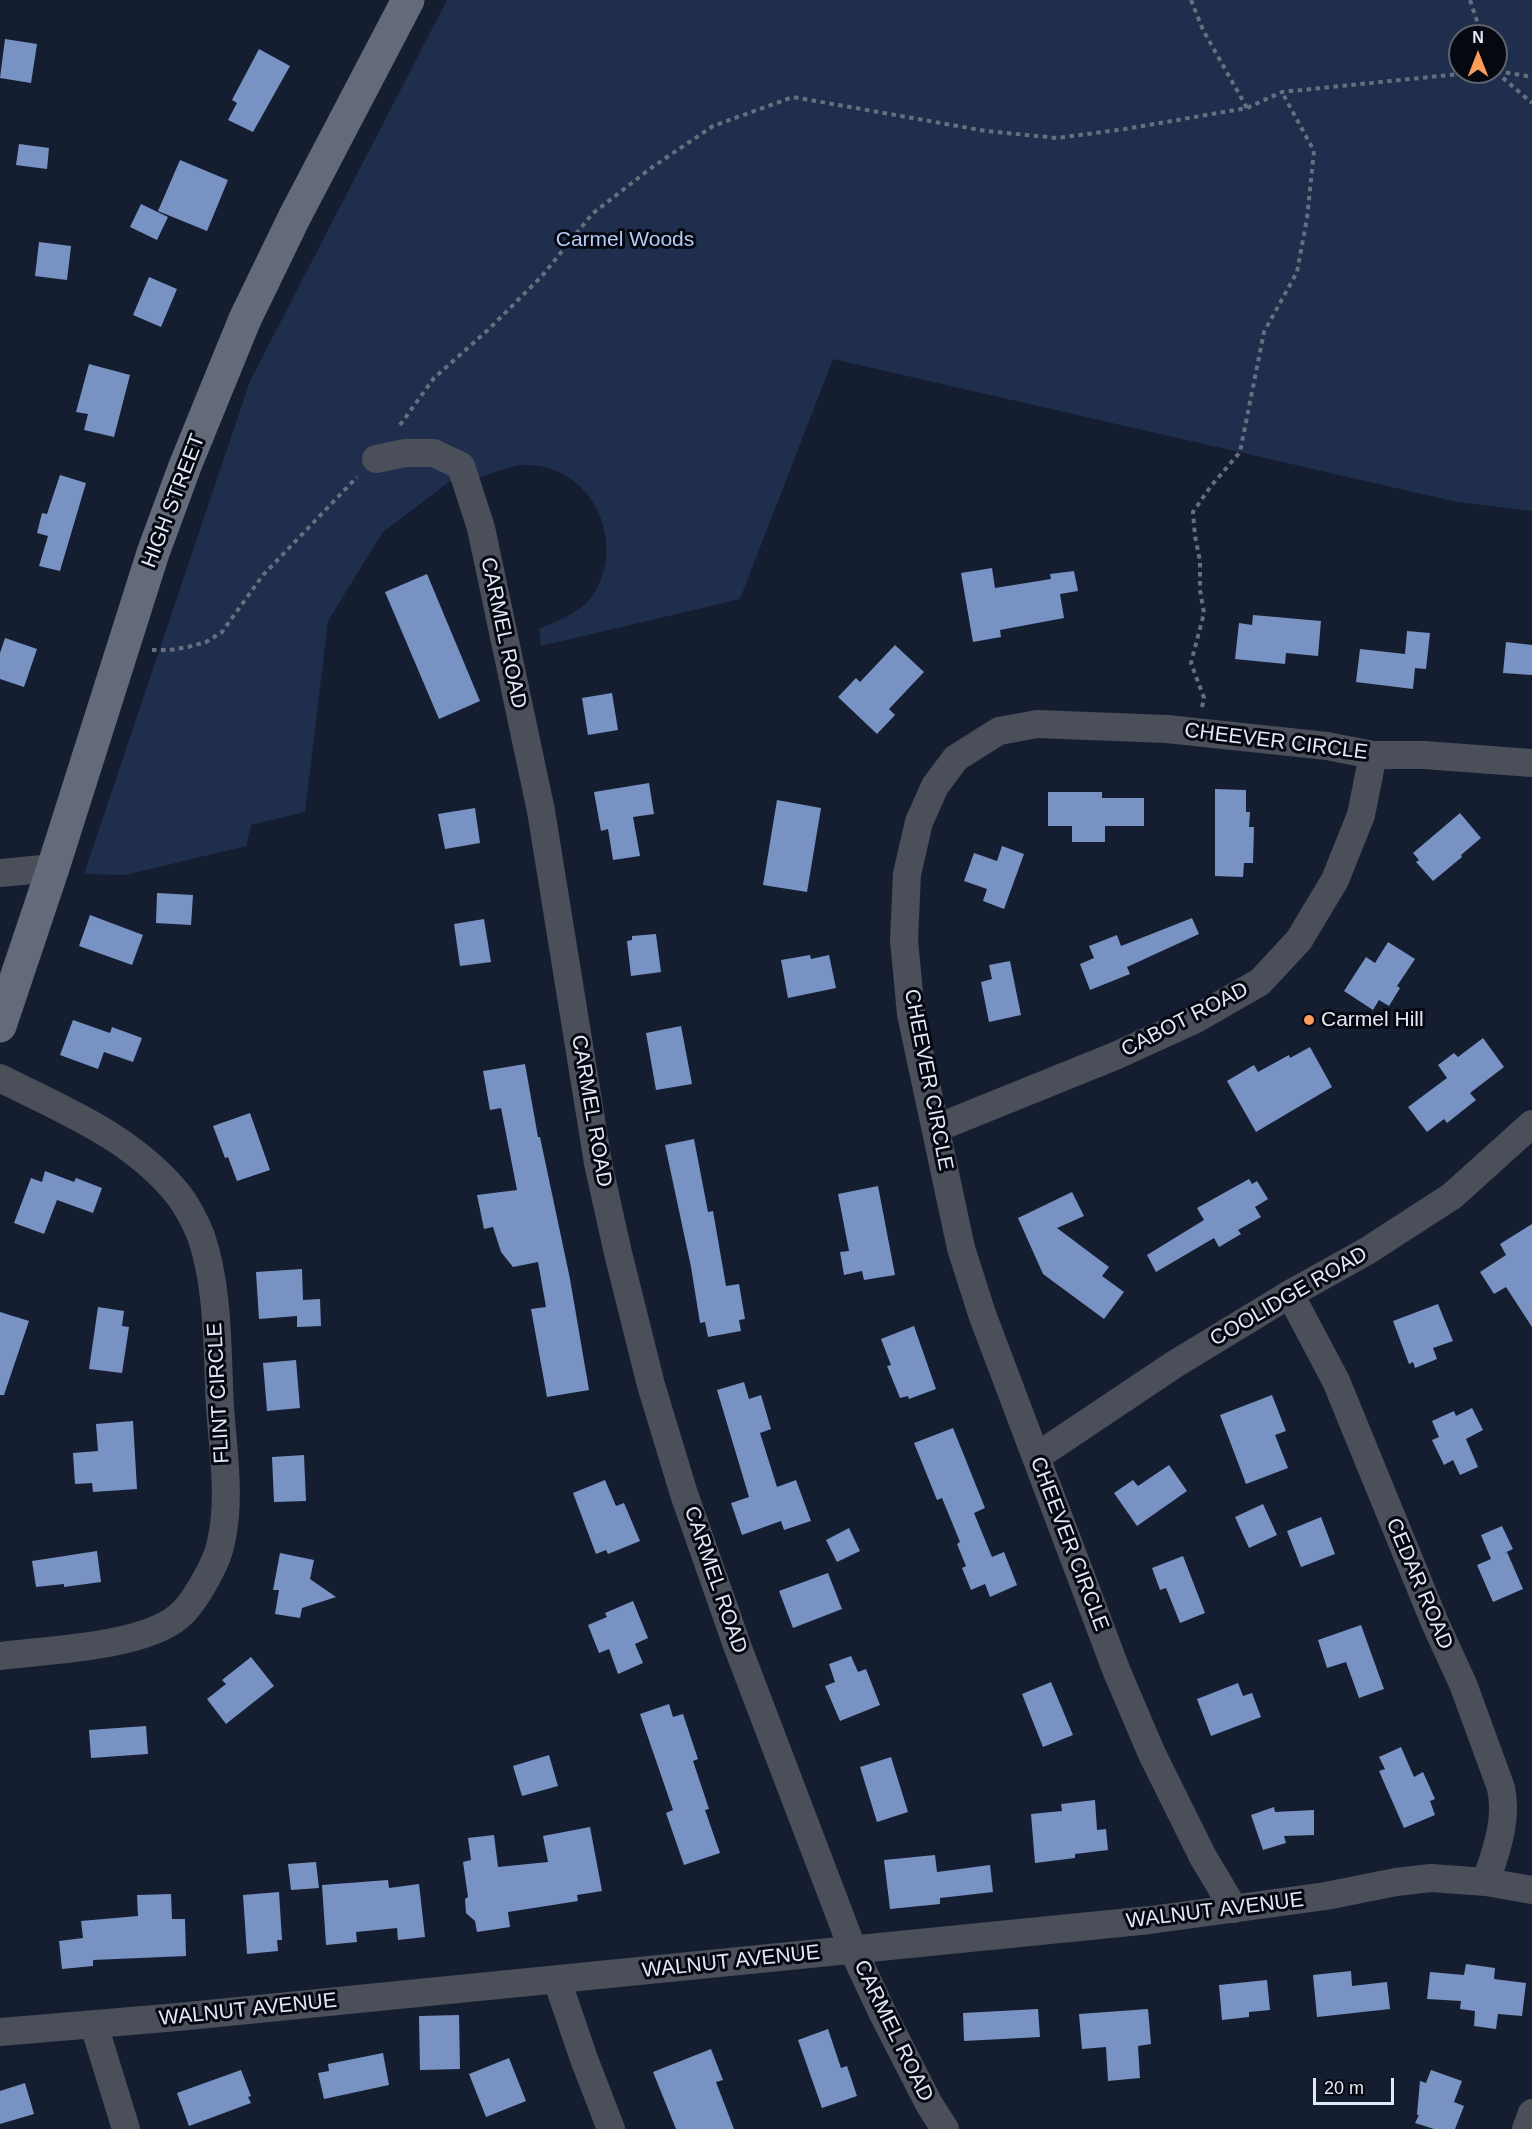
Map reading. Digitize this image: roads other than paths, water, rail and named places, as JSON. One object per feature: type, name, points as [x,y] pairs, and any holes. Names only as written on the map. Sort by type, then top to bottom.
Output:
[{"type":"main road","name":"HIGH STREET","points":[[0,1026],[53,868],[153,553],[181,477],[245,319],[295,216],[408,0]]},
{"type":"street","name":"CARMEL ROAD","points":[[376,459],[405,453],[434,453],[461,466],[482,528],[541,811],[598,1163],[651,1385],[684,1494],[738,1648],[853,1950],[918,2084],[945,2129]]},
{"type":"street","name":"CHEEVER CIRCLE","points":[[1234,1909],[1203,1857],[1152,1754],[1117,1672],[982,1314],[961,1248],[911,1014],[904,940],[907,873],[919,822],[935,786],[956,758],[999,731],[1037,724],[1196,732],[1327,746],[1373,754],[1424,755],[1532,763]]},
{"type":"street","name":"CABOT ROAD","points":[[937,1128],[1115,1056],[1194,1020],[1260,982],[1299,940],[1335,880],[1361,815],[1373,754]]},
{"type":"street","points":[[0,873],[53,868]]},
{"type":"street","name":"FLINT CIRCLE","points":[[0,1078],[99,1127],[146,1161],[178,1194],[201,1235],[210,1274],[216,1330],[226,1511],[221,1544],[213,1565],[198,1592],[180,1616],[154,1631],[117,1642],[0,1656]]},
{"type":"street","name":"COOLIDGE ROAD","points":[[1036,1457],[1174,1364],[1367,1251],[1452,1196],[1532,1125]]},
{"type":"street","name":"CEDAR ROAD","points":[[1290,1294],[1336,1381],[1462,1684],[1501,1788],[1505,1804],[1504,1822],[1486,1882]]},
{"type":"street","name":"WALNUT AVENUE","points":[[0,2032],[557,1980],[1150,1920],[1326,1896],[1396,1882],[1431,1878],[1486,1882],[1532,1890]]},
{"type":"street","points":[[557,1980],[611,2129]]},
{"type":"street","points":[[94,2025],[126,2129]]},
{"type":"street","points":[[1526,2129],[1532,2113]]},
{"type":"place","name":"Carmel Hill","points":[[1309,1020]]},
{"type":"park label","name":"Carmel Woods","points":[[625,240]]}]
